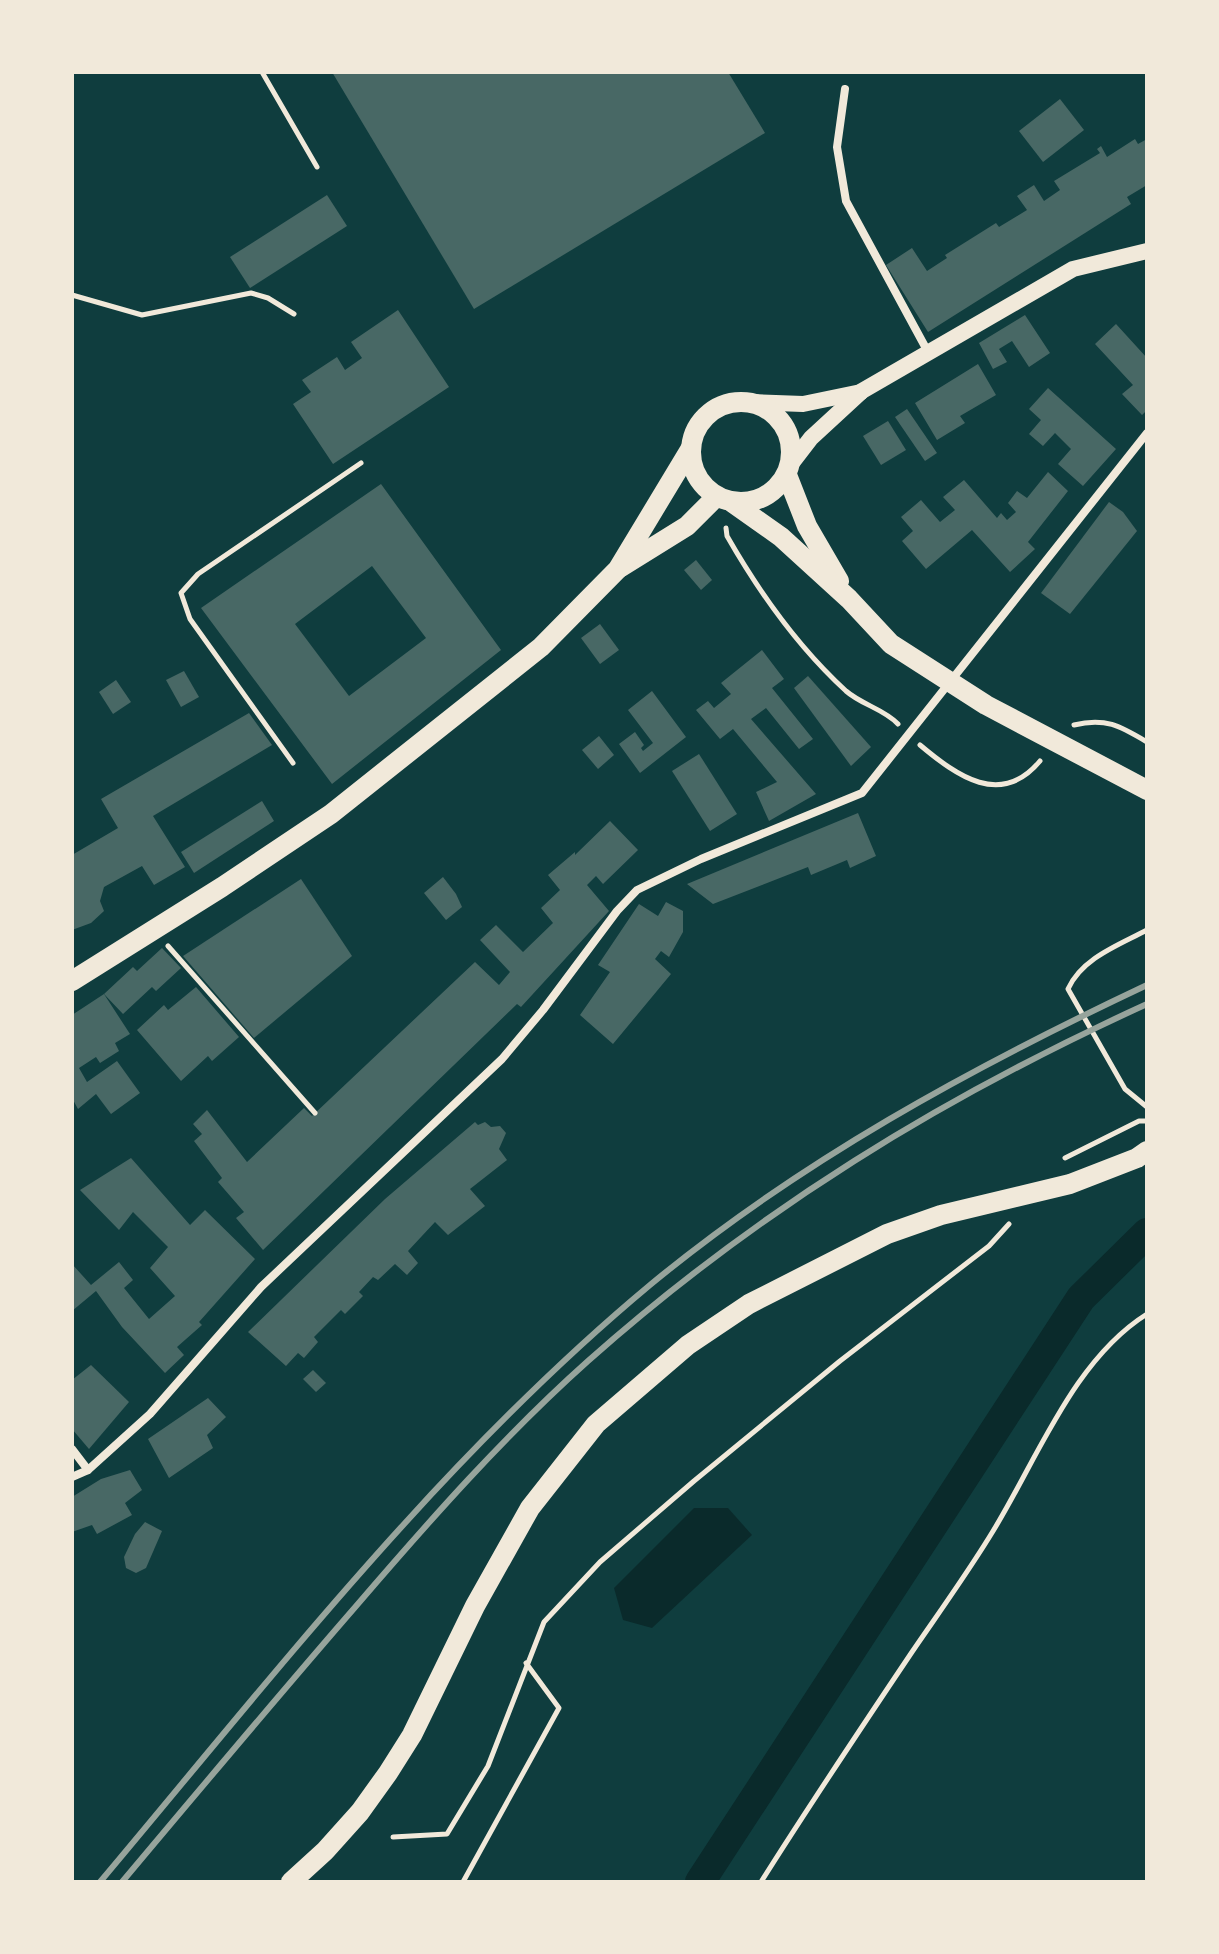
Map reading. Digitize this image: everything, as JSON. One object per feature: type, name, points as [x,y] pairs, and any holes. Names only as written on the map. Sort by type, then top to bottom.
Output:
[{"type":"main road","points":[[72,981],[331,814],[541,647],[618,569],[725,500],[760,498],[774,490],[811,438],[862,391],[1073,269],[1147,251]]},
{"type":"main road","points":[[862,391],[803,404],[732,402],[715,409],[701,422],[693,437],[693,465],[698,476],[725,500],[781,537],[849,599],[891,644],[986,705],[1147,790]]},
{"type":"main road","points":[[752,402],[773,412],[784,426],[791,448],[789,469],[807,526],[849,599]]},
{"type":"main road","points":[[618,569],[691,448]]},
{"type":"main road","points":[[291,1882],[334,1841],[388,1773],[412,1735],[475,1606],[530,1508],[596,1424],[688,1345],[749,1304],[887,1234],[941,1215],[1070,1184],[1137,1158],[1147,1151]]},
{"type":"street","points":[[845,89],[837,147],[846,201],[928,352]]},
{"type":"street","points":[[72,1477],[88,1470],[150,1414],[261,1287],[502,1059],[617,911],[637,890],[701,859],[862,793],[1147,433]]},
{"type":"street","points":[[72,1449],[88,1470]]},
{"type":"path","points":[[262,72],[317,167]]},
{"type":"path","points":[[72,295],[142,315],[251,293],[268,298],[294,314]]},
{"type":"path","points":[[293,763],[190,619],[181,593],[198,574],[361,463]]},
{"type":"path","points":[[725,500],[727,536],[756,586],[819,664],[849,694],[893,718],[907,734]]},
{"type":"path","points":[[155,930],[315,1113]]},
{"type":"path","points":[[1147,930],[1095,958],[1075,974],[1068,989],[1125,1089],[1147,1107]]},
{"type":"path","points":[[1058,1167],[1068,1156],[1139,1121],[1147,1121]]},
{"type":"path","points":[[393,1837],[447,1834],[488,1766],[544,1622],[600,1562],[840,1361],[989,1246],[1019,1212]]},
{"type":"path","points":[[761,1882],[990,1536],[1066,1402],[1119,1333],[1147,1314]]},
{"type":"path","points":[[463,1882],[559,1708],[526,1663]]},
{"type":"water","points":[[694,1508],[728,1508],[752,1535],[652,1628],[623,1620],[614,1588]]},
{"type":"building","points":[[332,72],[728,72],[765,133],[474,309]]},
{"type":"building","points":[[1060,99],[1084,130],[1043,162],[1019,131]]},
{"type":"building","points":[[1135,139],[1138,144],[1147,139],[1147,185],[1127,197],[1131,204],[928,332],[886,265],[912,248],[927,271],[947,258],[945,255],[996,223],[999,227],[1027,210],[1017,196],[1034,185],[1044,201],[1060,190],[1054,181],[1100,153],[1097,149],[1101,146],[1107,157]]},
{"type":"building","points":[[327,195],[347,226],[250,288],[230,257]]},
{"type":"building","points":[[398,310],[449,387],[333,464],[293,404],[311,392],[302,380],[337,357],[345,370],[362,358],[351,342]]},
{"type":"building","points":[[1025,315],[1050,353],[1029,367],[1012,341],[999,349],[1007,362],[993,369],[979,343]]},
{"type":"building","points":[[1116,324],[1147,358],[1147,410],[1142,415],[1122,394],[1133,385],[1095,344]]},
{"type":"building","points":[[978,364],[996,395],[960,416],[965,423],[937,440],[915,403]]},
{"type":"building","points":[[1048,388],[1116,449],[1083,486],[1058,464],[1071,449],[1055,433],[1043,446],[1029,434],[1041,420],[1029,409]]},
{"type":"building","points":[[907,409],[937,453],[925,461],[895,417]]},
{"type":"building","points":[[888,421],[906,450],[881,465],[863,436]]},
{"type":"building","points":[[1048,472],[1068,491],[1028,542],[1035,549],[1010,572],[972,530],[926,569],[902,541],[913,531],[901,517],[921,500],[940,522],[955,510],[943,497],[964,480],[997,518],[1001,513],[1007,520],[1016,512],[1008,503],[1017,491],[1027,498]]},
{"type":"building","points":[[381,484],[501,650],[332,784],[201,608]],"holes":[[[372,566],[426,638],[349,696],[295,624]]]},
{"type":"building","points":[[1109,502],[1123,512],[1137,531],[1070,614],[1041,593]]},
{"type":"building","points":[[696,560],[712,580],[701,590],[684,570]]},
{"type":"building","points":[[600,624],[619,650],[600,664],[581,638]]},
{"type":"building","points":[[762,650],[784,679],[772,688],[813,739],[799,749],[766,708],[751,719],[816,794],[769,821],[756,792],[777,782],[733,729],[720,739],[696,710],[708,701],[714,708],[731,694],[721,683]]},
{"type":"building","points":[[184,671],[199,697],[181,707],[166,680]]},
{"type":"building","points":[[808,676],[871,747],[851,766],[794,688]]},
{"type":"building","points":[[116,680],[131,702],[113,714],[99,692]]},
{"type":"building","points":[[652,691],[686,737],[640,773],[619,744],[635,732],[644,745],[641,748],[643,751],[653,743],[628,710]]},
{"type":"building","points":[[249,713],[272,745],[153,816],[185,867],[154,885],[142,866],[104,887],[100,901],[104,911],[91,923],[72,930],[72,855],[118,828],[101,799]]},
{"type":"building","points":[[599,736],[614,755],[598,769],[582,750]]},
{"type":"building","points":[[699,754],[737,814],[710,831],[672,771]]},
{"type":"building","points":[[262,801],[274,821],[194,873],[181,852]]},
{"type":"building","points":[[858,813],[876,856],[850,868],[847,860],[811,875],[808,867],[713,904],[687,884]]},
{"type":"building","points":[[610,821],[638,850],[603,884],[596,876],[587,885],[609,911],[521,1007],[517,1004],[263,1250],[236,1218],[244,1212],[218,1182],[222,1178],[194,1141],[202,1134],[193,1124],[207,1110],[247,1162],[304,1108],[312,1116],[475,962],[499,985],[510,972],[480,940],[496,925],[523,952],[553,923],[541,908],[560,890],[548,875],[575,852],[575,855]]},
{"type":"building","points":[[443,877],[462,907],[446,920],[424,893]]},
{"type":"building","points":[[301,879],[352,956],[254,1038],[183,956]]},
{"type":"building","points":[[666,902],[683,911],[683,932],[669,957],[661,951],[655,959],[671,974],[613,1044],[580,1015],[610,972],[598,965],[639,904],[658,916]]},
{"type":"building","points":[[162,948],[181,968],[156,991],[152,987],[123,1014],[104,994],[133,967],[137,971]]},
{"type":"building","points":[[196,987],[239,1037],[212,1061],[208,1056],[181,1081],[137,1030],[164,1005],[168,1010]]},
{"type":"building","points":[[104,994],[130,1034],[115,1043],[119,1051],[100,1063],[96,1057],[79,1068],[87,1082],[117,1061],[140,1093],[111,1114],[96,1094],[78,1109],[72,1098],[72,1015]]},
{"type":"building","points":[[475,1122],[478,1125],[485,1122],[491,1127],[500,1126],[506,1133],[499,1149],[507,1160],[470,1189],[485,1206],[448,1235],[435,1222],[408,1251],[418,1263],[407,1275],[395,1264],[378,1280],[373,1277],[359,1292],[363,1296],[345,1314],[341,1310],[314,1337],[318,1342],[304,1358],[298,1353],[286,1366],[248,1332],[385,1199]]},
{"type":"building","points":[[131,1158],[190,1225],[205,1210],[255,1259],[199,1322],[202,1325],[177,1347],[184,1355],[165,1373],[122,1327],[96,1291],[72,1311],[72,1264],[91,1285],[119,1262],[133,1280],[124,1288],[149,1319],[175,1296],[150,1268],[168,1247],[133,1212],[119,1230],[80,1190]]},
{"type":"building","points":[[91,1365],[129,1402],[89,1449],[72,1429],[72,1380]]},
{"type":"building","points":[[313,1370],[326,1383],[316,1392],[303,1379]]},
{"type":"building","points":[[208,1398],[226,1417],[207,1435],[213,1448],[169,1478],[148,1439]]},
{"type":"building","points":[[130,1470],[142,1490],[125,1503],[132,1515],[97,1534],[92,1525],[72,1532],[72,1497],[101,1479]]},
{"type":"building","points":[[145,1522],[162,1531],[146,1568],[136,1573],[126,1568],[124,1557],[135,1534]]},
{"type":"waterway","points":[[700,1882],[1081,1298],[1147,1233]]},
{"type":"railway","points":[[100,1882],[295,1648],[430,1496],[573,1352],[650,1285],[766,1197],[827,1157],[1016,1049],[1147,985]]},
{"type":"railway","points":[[122,1882],[440,1510],[527,1418],[652,1306],[785,1206],[924,1118],[1071,1040],[1147,1004]]}]
